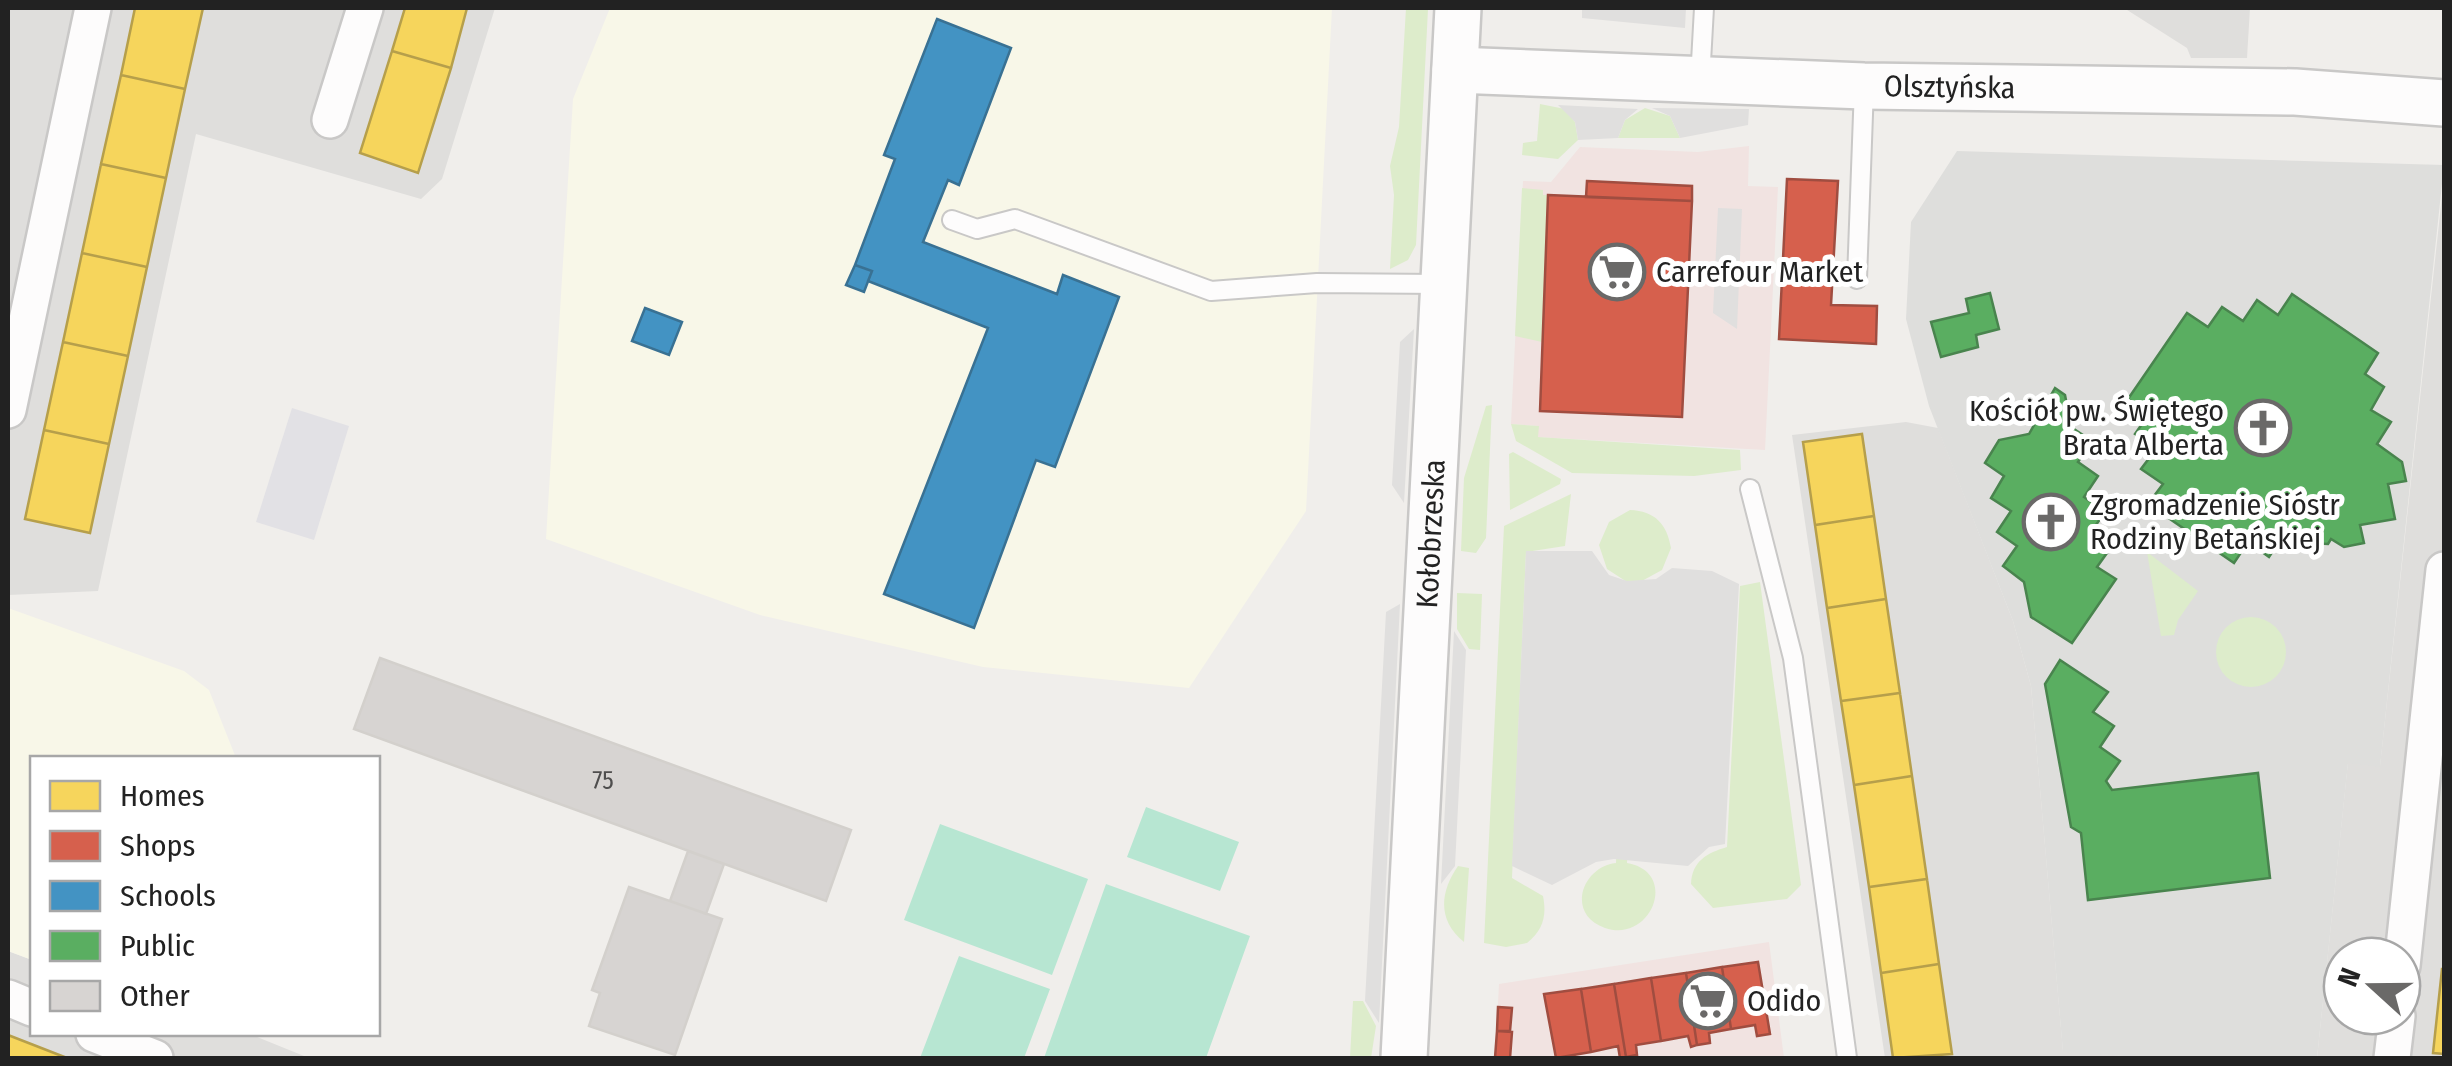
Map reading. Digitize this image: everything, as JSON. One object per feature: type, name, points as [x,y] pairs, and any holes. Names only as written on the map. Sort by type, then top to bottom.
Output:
[{"type":"street","points":[[8,410],[94,8]]},
{"type":"street","points":[[330,120],[365,8]]},
{"type":"street","name":"Kołobrzeska","points":[[1404,1058],[1458,8]]},
{"type":"street","name":"Olsztyńska","points":[[1455,70],[1864,86],[2296,92],[2444,103]]},
{"type":"street","points":[[2405,936],[2444,570]]},
{"type":"street","points":[[99,1036],[155,1058]]},
{"type":"lane","points":[[1700,81],[1704,8]]},
{"type":"lane","points":[[1857,280],[1864,86]]},
{"type":"lane","points":[[952,220],[977,229],[1014,220],[1212,290],[1318,283],[1444,284]]},
{"type":"lane","points":[[1750,489],[1793,658],[1847,1058]]},
{"type":"shaded area","points":[[8,8],[495,8],[442,179],[421,199],[196,134],[98,591],[8,595]]},
{"type":"shaded area","points":[[610,8],[1332,8],[1306,511],[1189,688],[983,667],[760,615],[546,539],[573,99]]},
{"type":"shaded area","points":[[1582,8],[1686,8],[1685,28],[1582,18]]},
{"type":"shaded area","points":[[2124,8],[2250,8],[2247,58],[2191,58],[2187,48]]},
{"type":"shaded area","points":[[1558,105],[1638,109],[1625,120],[1618,138],[1578,140],[1575,122]]},
{"type":"shaded area","points":[[1652,108],[1749,109],[1748,125],[1680,138],[1670,116]]},
{"type":"shaded area","points":[[1749,146],[1748,186],[1778,187],[1765,450],[1537,437],[1538,426],[1511,424],[1523,181],[1551,182],[1580,147],[1698,152]]},
{"type":"shaded area","points":[[1957,151],[2444,165],[2380,767],[2348,763],[2330,936],[2322,936],[2322,1010],[2317,1058],[2154,1058],[2063,1052],[2031,686],[2013,621],[1929,406],[1906,319],[1911,222]]},
{"type":"shaded area","points":[[2442,196],[2444,1058],[2317,1058],[2322,1010],[2322,1036],[2422,1036],[2422,936],[2330,936],[2348,762],[2380,766]]},
{"type":"shaded area","points":[[1718,208],[1742,209],[1737,329],[1713,313]]},
{"type":"shaded area","points":[[1414,329],[1404,503],[1392,485],[1400,342]]},
{"type":"shaded area","points":[[292,408],[349,426],[314,540],[256,522]]},
{"type":"shaded area","points":[[1906,422],[1938,428],[2013,621],[2031,686],[2063,1051],[2154,1058],[1885,1058],[1792,435]]},
{"type":"shaded area","points":[[1526,551],[1592,551],[1609,575],[1627,581],[1656,579],[1672,568],[1712,571],[1739,584],[1725,844],[1709,847],[1688,866],[1614,859],[1596,862],[1552,885],[1512,866]]},
{"type":"shaded area","points":[[1400,604],[1379,1023],[1365,1001],[1386,612]]},
{"type":"shaded area","points":[[8,608],[184,671],[209,690],[235,756],[30,756],[30,959],[8,951]]},
{"type":"shaded area","points":[[1454,631],[1466,650],[1455,866],[1441,884]]},
{"type":"shaded area","points":[[1769,942],[1784,1058],[1495,1058],[1499,984]]},
{"type":"shaded area","points":[[8,951],[30,959],[30,1036],[255,1036],[309,1058],[8,1058]]},
{"type":"green space","points":[[1406,8],[1428,9],[1416,245],[1408,260],[1390,269],[1394,195],[1390,166],[1399,127]]},
{"type":"green space","points":[[1540,104],[1565,109],[1575,122],[1578,140],[1558,159],[1522,155],[1523,143],[1537,141]]},
{"type":"green space","points":[[1645,108],[1670,116],[1680,138],[1618,138],[1625,120]]},
{"type":"green space","points":[[1522,188],[1543,190],[1543,195],[1548,195],[1542,342],[1515,336]]},
{"type":"green space","points":[[1492,405],[1486,538],[1476,553],[1461,551],[1464,478],[1486,406]]},
{"type":"green space","points":[[1511,424],[1539,426],[1538,437],[1740,450],[1741,470],[1694,476],[1572,473],[1516,441]]},
{"type":"green space","points":[[1513,452],[1561,479],[1560,484],[1510,510],[1509,454]]},
{"type":"green space","points":[[1571,494],[1565,546],[1526,552],[1512,878],[1543,896],[1544,910],[1540,928],[1527,943],[1506,947],[1484,943],[1504,526]]},
{"type":"green space","points":[[1630,510],[1658,520],[1671,548],[1662,570],[1640,582],[1627,863],[1643,869],[1652,879],[1655,892],[1646,917],[1621,930],[1593,922],[1582,903],[1587,882],[1594,873],[1616,863],[1627,582],[1607,569],[1599,545],[1609,522]]},
{"type":"green space","points":[[2147,552],[2198,591],[2178,620],[2174,635],[2161,636]]},
{"type":"green space","points":[[1760,582],[1801,885],[1787,899],[1713,908],[1691,884],[1692,876],[1702,859],[1727,847],[1740,586]]},
{"type":"green space","points":[[1457,593],[1482,594],[1480,650],[1469,649],[1457,629]]},
{"type":"green space","points":[[2251,617],[2276,627],[2286,652],[2276,677],[2251,687],[2226,677],[2216,652],[2226,627]]},
{"type":"green space","points":[[1146,807],[1239,842],[1220,891],[1127,857]]},
{"type":"green space","points":[[940,824],[1088,879],[1052,975],[904,920]]},
{"type":"green space","points":[[1458,866],[1469,868],[1464,942],[1449,924],[1444,906]]},
{"type":"green space","points":[[1106,884],[1250,936],[1206,1058],[1044,1058]]},
{"type":"green space","points":[[959,956],[1050,989],[1024,1058],[920,1058]]},
{"type":"green space","points":[[1353,1001],[1363,1001],[1376,1026],[1371,1058],[1350,1058]]},
{"type":"building: Homes","points":[[135,8],[203,8],[185,89],[121,75]]},
{"type":"building: Homes","points":[[405,8],[467,8],[451,68],[392,51]]},
{"type":"building: Homes","points":[[392,51],[451,68],[418,173],[360,153]]},
{"type":"building: Homes","points":[[121,75],[185,89],[166,178],[101,164]]},
{"type":"building: Homes","points":[[101,164],[166,178],[147,267],[82,253]]},
{"type":"building: Homes","points":[[82,253],[147,267],[128,356],[63,342]]},
{"type":"building: Homes","points":[[63,342],[128,356],[109,444],[44,430]]},
{"type":"building: Homes","points":[[44,430],[109,444],[90,533],[25,519]]},
{"type":"building: Homes","points":[[1862,434],[1874,516],[1815,525],[1803,442]]},
{"type":"building: Homes","points":[[1874,516],[1886,599],[1827,608],[1815,525]]},
{"type":"building: Homes","points":[[1886,599],[1900,693],[1841,701],[1827,608]]},
{"type":"building: Homes","points":[[1900,693],[1912,776],[1854,785],[1841,701]]},
{"type":"building: Homes","points":[[1912,776],[1927,879],[1869,887],[1854,785]]},
{"type":"building: Homes","points":[[1927,879],[1939,964],[1881,973],[1869,887]]},
{"type":"building: Homes","points":[[1939,964],[1952,1054],[1893,1058],[1881,973]]},
{"type":"building: Homes","points":[[2444,969],[2444,1054],[2433,1053]]},
{"type":"building: Homes","points":[[8,1035],[67,1058],[8,1058]]},
{"type":"building: Shops","points":[[1787,179],[1838,181],[1831,305],[1877,306],[1876,344],[1779,339]]},
{"type":"building: Shops","points":[[1587,181],[1692,186],[1692,201],[1586,197]]},
{"type":"building: Shops","name":"Carrefour Market","points":[[1548,195],[1692,201],[1682,417],[1540,411]]},
{"type":"building: Shops","points":[[1758,962],[1770,1034],[1757,1036],[1755,1025],[1731,1029],[1722,967]]},
{"type":"building: Shops","name":"Odido","points":[[1722,967],[1731,1029],[1709,1033],[1710,1043],[1697,1045],[1686,973]]},
{"type":"building: Shops","points":[[1686,973],[1697,1045],[1691,1047],[1688,1036],[1661,1041],[1651,978]]},
{"type":"building: Shops","points":[[1651,978],[1661,1041],[1636,1045],[1637,1055],[1626,1057],[1614,984]]},
{"type":"building: Shops","points":[[1614,984],[1626,1057],[1620,1058],[1618,1046],[1591,1052],[1581,989]]},
{"type":"building: Shops","points":[[1581,989],[1591,1052],[1556,1058],[1544,994]]},
{"type":"building: Shops","points":[[1498,1007],[1512,1008],[1510,1031],[1497,1031]]},
{"type":"building: Shops","points":[[1497,1031],[1512,1032],[1510,1058],[1495,1058]]},
{"type":"building: Schools","points":[[937,19],[1011,48],[959,185],[948,180],[923,242],[1057,294],[1063,275],[1119,297],[1055,467],[1036,460],[974,628],[884,594],[988,328],[868,281],[872,271],[855,265],[895,159],[884,155]]},
{"type":"building: Schools","points":[[855,265],[872,271],[864,292],[846,285]]},
{"type":"building: Schools","points":[[645,308],[682,322],[669,355],[632,341]]},
{"type":"building: Public","points":[[1990,293],[1999,329],[1976,335],[1978,347],[1941,357],[1931,322],[1969,313],[1966,299]]},
{"type":"building: Public","name":"Kościół pw. Świętego Brata Alberta","points":[[2292,294],[2378,353],[2365,374],[2384,387],[2371,410],[2391,422],[2377,444],[2402,462],[2406,481],[2388,484],[2395,519],[2360,525],[2364,543],[2344,547],[2331,539],[2328,544],[2309,543],[2304,550],[2283,536],[2269,557],[2248,542],[2234,563],[2148,504],[2163,484],[2141,469],[2156,449],[2135,434],[2149,414],[2128,399],[2187,313],[2208,327],[2222,307],[2243,321],[2257,300],[2278,315]]},
{"type":"building: Public","name":"Zgromadzenie Sióstr Rodziny Betańskiej","points":[[2055,388],[2065,395],[2071,427],[2092,441],[2078,462],[2098,476],[2084,497],[2105,512],[2091,532],[2112,546],[2097,567],[2116,579],[2072,643],[2031,617],[2024,582],[2003,566],[2017,546],[1997,532],[2011,511],[1991,498],[2004,476],[1985,463],[1999,440],[2029,434]]},
{"type":"building: Public","points":[[2060,660],[2108,692],[2093,712],[2114,726],[2100,747],[2120,761],[2106,781],[2112,790],[2258,773],[2270,878],[2088,900],[2081,833],[2071,827],[2045,684]]},
{"type":"building: Other","points":[[380,658],[851,830],[826,901],[354,729]]},
{"type":"building: Other","points":[[688,851],[724,864],[706,914],[670,901]]},
{"type":"building: Other","points":[[629,887],[722,919],[675,1055],[589,1026],[600,993],[592,990]]},
{"type":"place","name":"Carrefour Market","points":[[1617,272]]},
{"type":"place","name":"Kościół pw. Świętego Brata Alberta","points":[[2263,428]]},
{"type":"place","name":"Zgromadzenie Sióstr Rodziny Betańskiej","points":[[2051,522]]},
{"type":"place","name":"Odido","points":[[1708,1001]]}]
